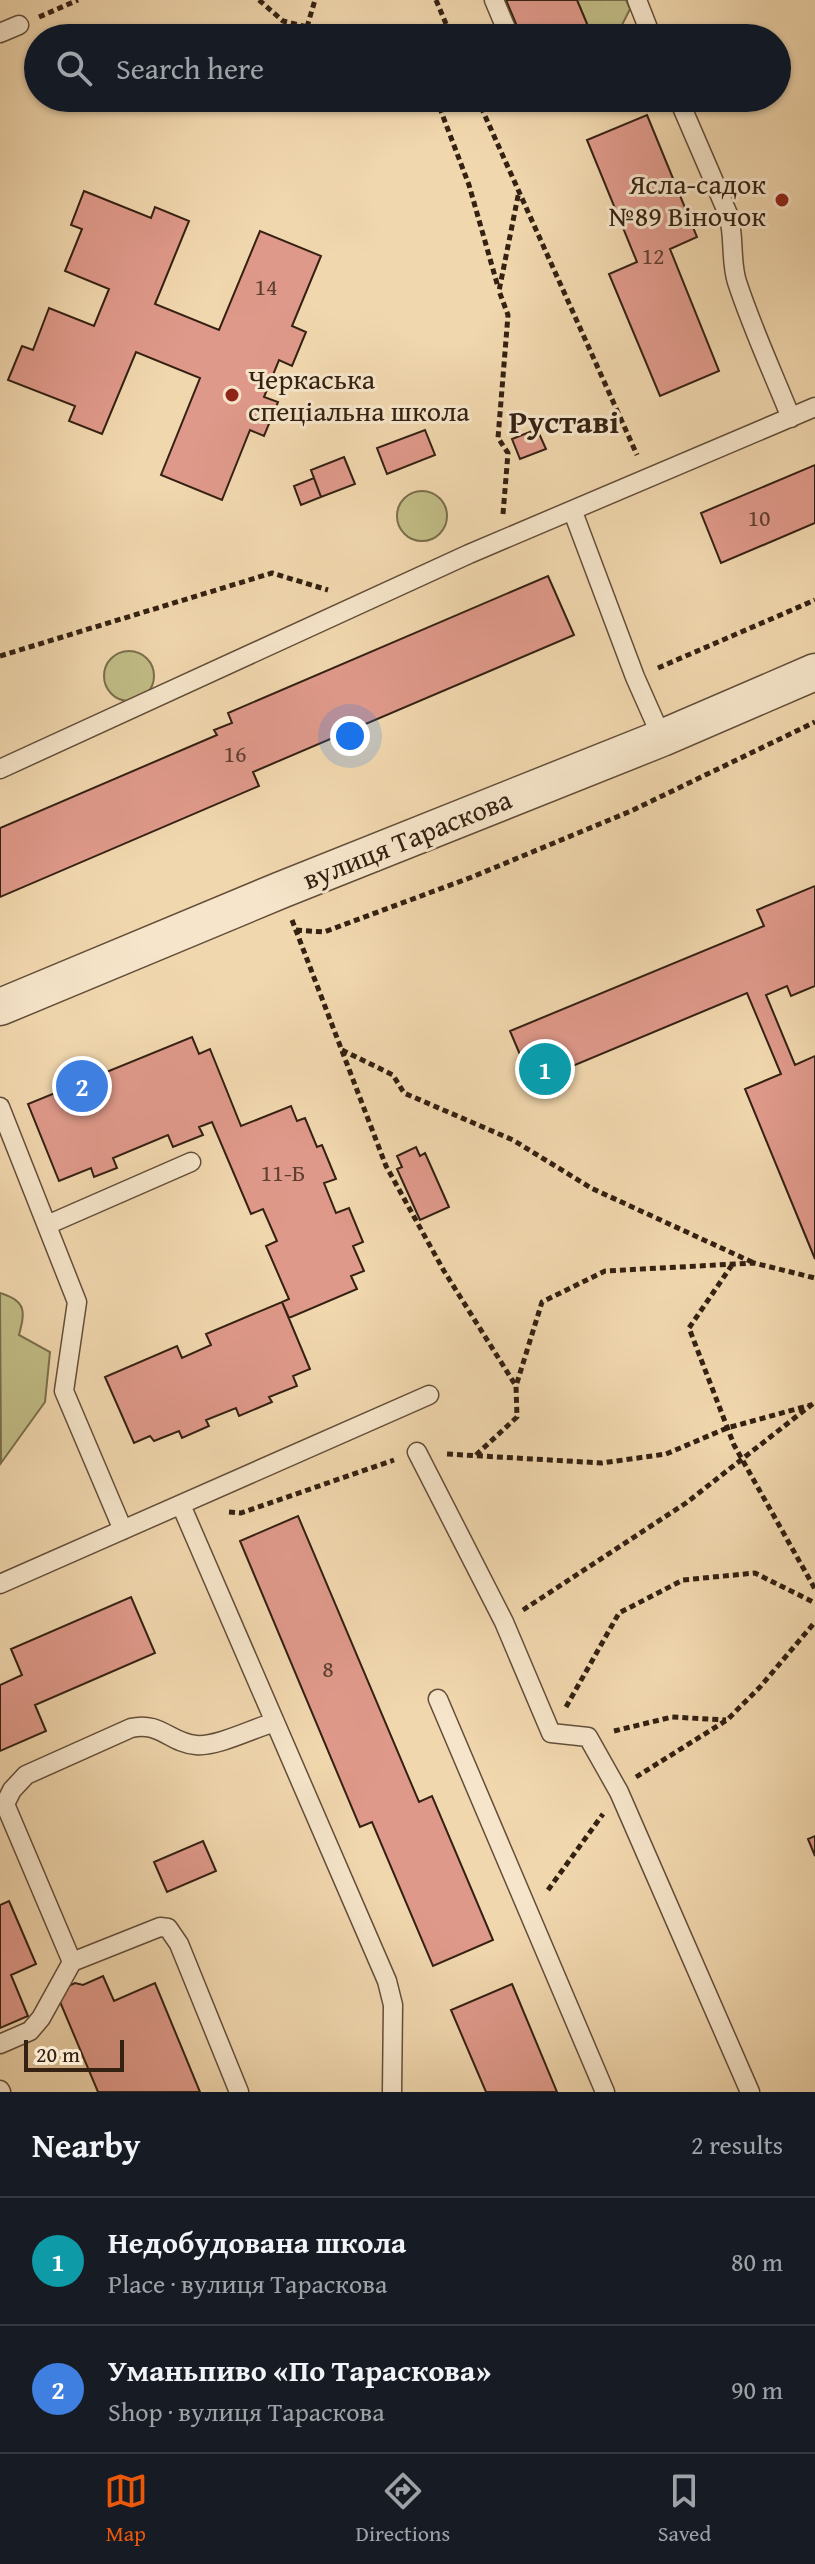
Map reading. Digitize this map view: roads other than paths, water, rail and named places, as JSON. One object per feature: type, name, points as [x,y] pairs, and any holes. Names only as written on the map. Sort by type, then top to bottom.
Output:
[{"type":"street","name":"вулиця Тараскова","points":[[0,1007],[281,890],[662,738],[815,672]]},
{"type":"lane","points":[[494,0],[504,24]]},
{"type":"lane","points":[[637,0],[646,24]]},
{"type":"lane","points":[[0,33],[19,25]]},
{"type":"lane","points":[[684,112],[728,214],[738,284],[791,418]]},
{"type":"lane","points":[[0,769],[500,541],[815,407]]},
{"type":"lane","points":[[573,512],[635,677],[662,738]]},
{"type":"lane","points":[[0,1107],[77,1302],[64,1391],[123,1530]]},
{"type":"lane","points":[[47,1225],[191,1162]]},
{"type":"lane","points":[[0,1584],[429,1395]]},
{"type":"lane","points":[[417,1452],[504,1622],[551,1733],[588,1737],[619,1792],[750,2092]]},
{"type":"lane","points":[[181,1505],[387,1981],[393,2005],[392,2092]]},
{"type":"lane","points":[[438,1699],[605,2092]]},
{"type":"lane","points":[[72,1962],[3,1805],[12,1790],[26,1775],[131,1728],[144,1725],[156,1728],[197,1745],[275,1722]]},
{"type":"lane","points":[[0,2044],[30,2031],[41,2018],[72,1962],[149,1929],[168,1928],[179,1944],[239,2092]]},
{"type":"place","name":"Ясла-садок №89 Віночок","points":[[782,200]]},
{"type":"place","name":"Черкаська спеціальна школа","points":[[232,395]]},
{"type":"place","name":"Недобудована школа","points":[[545,1069]]},
{"type":"place","name":"Уманьпиво «По Тараскова»","points":[[82,1086]]},
{"type":"district","name":"Руставі","points":[[564,422]]}]
